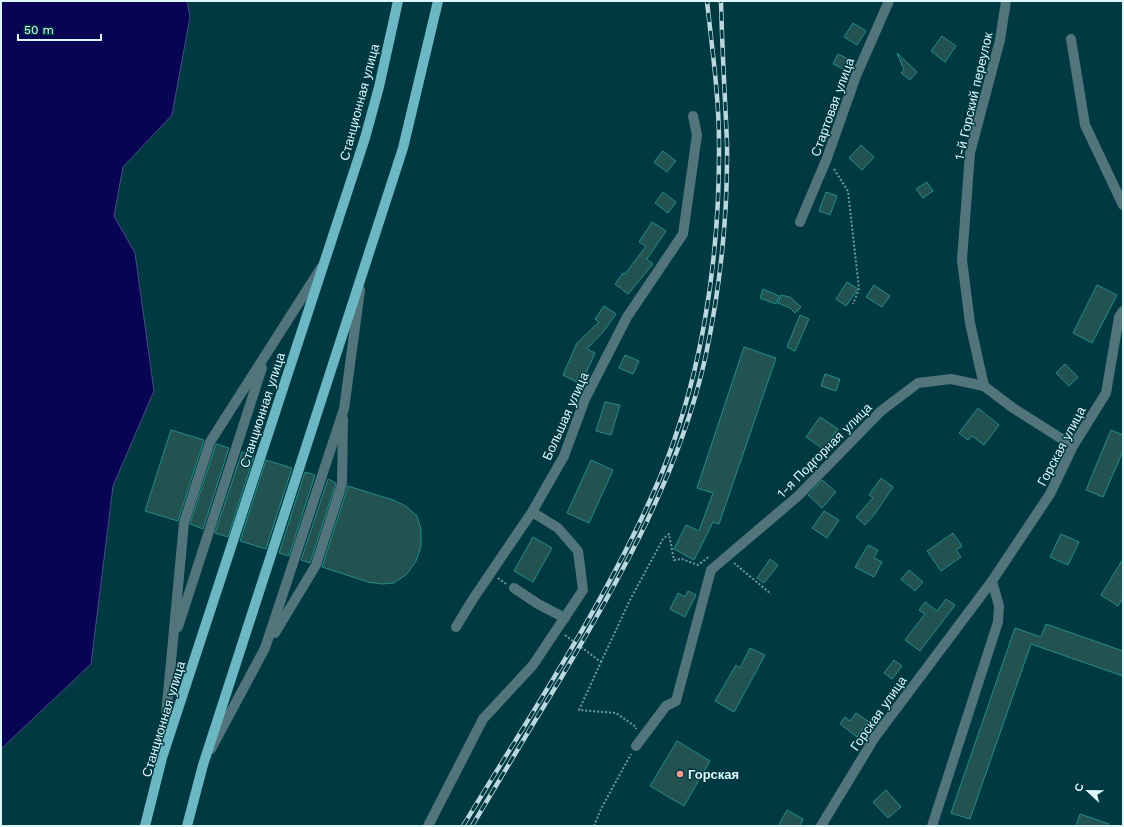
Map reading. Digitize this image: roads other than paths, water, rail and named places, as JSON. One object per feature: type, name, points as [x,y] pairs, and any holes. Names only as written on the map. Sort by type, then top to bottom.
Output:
[{"type":"main road","name":"Станционная улица","points":[[145,826],[162,758],[365,138],[379,87],[398,1]]},
{"type":"main road","points":[[187,826],[203,765],[403,148],[438,1]]},
{"type":"street","name":"Стартовая улица","points":[[800,222],[827,158],[856,76],[889,1]]},
{"type":"street","name":"1-й Горский переулок","points":[[984,386],[970,323],[962,260],[970,153],[1000,40],[1006,1]]},
{"type":"street","points":[[1071,39],[1084,125],[1123,205]]},
{"type":"street","name":"Большая улица","points":[[456,628],[473,599],[532,512],[564,456],[585,398],[627,317],[683,234],[696,135],[693,116]]},
{"type":"street","points":[[162,758],[184,523],[210,442],[324,263]]},
{"type":"street","points":[[203,765],[265,648],[316,565],[342,484],[344,409],[362,274]]},
{"type":"street","name":"Горская улица","points":[[821,826],[835,800],[875,737],[992,582],[1050,494],[1074,446],[1106,393],[1119,317],[1123,311]]},
{"type":"street","points":[[173,643],[267,352]]},
{"type":"street","name":"1-я Подгорная улица","points":[[636,746],[666,706],[676,701],[712,570],[798,496],[881,411],[918,383],[951,379],[984,386],[1013,408],[1074,446]]},
{"type":"street","points":[[265,648],[344,409]]},
{"type":"street","points":[[428,826],[483,719],[533,665],[583,590],[578,551],[558,528],[532,512]]},
{"type":"street","points":[[932,826],[998,622],[999,606],[992,582]]},
{"type":"street","points":[[514,588],[538,604],[565,618]]},
{"type":"railway","points":[[463,826],[562,665],[609,582],[651,498],[683,413],[695,369],[704,324],[716,233],[719,125],[707,1]]},
{"type":"railway","points":[[472,826],[561,678],[626,563],[664,484],[694,402],[705,359],[715,306],[722,252],[726,197],[727,143],[721,1]]},
{"type":"place","name":"Горская","points":[[680,774]]}]
